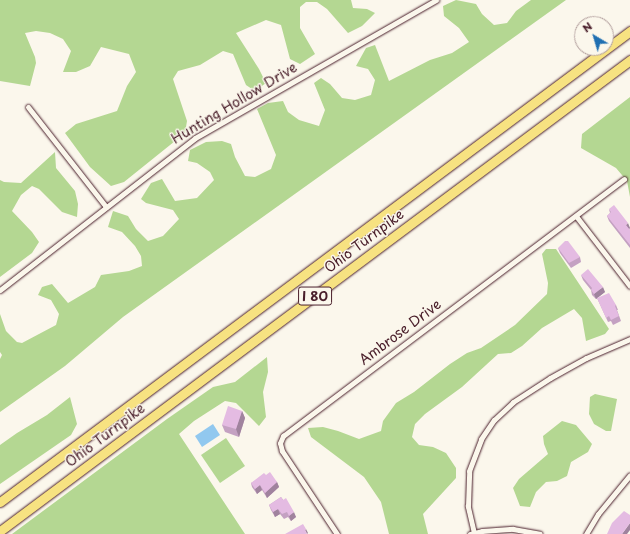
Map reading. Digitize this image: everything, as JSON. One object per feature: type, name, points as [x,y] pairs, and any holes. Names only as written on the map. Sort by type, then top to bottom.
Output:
[{"type":"highway","name":"Ohio Turnpike","points":[[0,502],[630,31]]},
{"type":"highway","name":"Ohio Turnpike","points":[[0,531],[630,60]]},
{"type":"street","name":"Hunting Hollow Drive","points":[[0,290],[195,138],[436,0]]},
{"type":"street","points":[[28,108],[106,207]]},
{"type":"street","name":"Ambrose Drive","points":[[337,534],[282,451],[280,444],[283,436],[624,179]]},
{"type":"street","points":[[576,216],[630,286]]},
{"type":"street","points":[[540,534],[513,530],[472,533],[468,506],[470,471],[481,439],[494,420],[513,402],[562,371],[586,358],[630,339]]},
{"type":"street","points":[[586,534],[598,514],[630,475]]},
{"type":"green space","points":[[0,0],[351,0],[353,8],[367,9],[375,13],[362,26],[348,33],[327,9],[317,2],[306,2],[300,7],[300,28],[315,54],[300,64],[290,59],[281,25],[266,20],[236,33],[259,69],[266,83],[255,91],[246,85],[233,54],[223,51],[200,65],[178,71],[173,79],[187,121],[185,133],[124,182],[111,186],[90,167],[65,133],[76,124],[117,111],[127,86],[136,72],[129,54],[101,47],[90,66],[76,72],[63,72],[71,51],[63,39],[50,33],[36,31],[25,33],[36,63],[30,86],[0,81]]},
{"type":"green space","points":[[456,0],[476,4],[482,14],[494,25],[507,23],[516,11],[531,0],[566,0],[123,317],[65,366],[0,412],[0,359],[2,355],[0,352],[0,314],[6,331],[17,342],[22,343],[56,325],[59,314],[51,300],[38,295],[42,287],[52,284],[68,303],[95,287],[101,275],[129,271],[142,266],[141,256],[135,246],[122,232],[108,227],[113,211],[128,216],[136,229],[148,241],[163,236],[179,219],[173,210],[146,203],[141,199],[151,183],[162,179],[175,201],[197,198],[214,180],[210,172],[197,163],[188,161],[190,150],[206,142],[222,141],[231,144],[235,157],[245,176],[255,177],[271,169],[276,155],[257,109],[268,103],[283,101],[288,112],[299,120],[319,126],[325,110],[314,83],[321,78],[330,84],[342,98],[355,100],[371,95],[375,80],[368,69],[356,66],[366,48],[375,45],[389,81],[430,60],[452,53],[469,42],[459,28],[444,16],[443,6]]},
{"type":"green space","points":[[630,97],[630,197],[627,181],[616,168],[581,148],[582,134]]},
{"type":"green space","points":[[55,152],[56,168],[75,191],[78,204],[77,217],[62,212],[39,189],[32,186],[21,195],[12,211],[32,232],[39,242],[32,253],[0,277],[0,180],[4,182],[21,183]]},
{"type":"green space","points":[[546,249],[556,249],[609,329],[605,334],[586,341],[582,318],[574,309],[542,328],[522,346],[511,353],[498,354],[462,387],[425,414],[415,424],[412,437],[419,445],[433,447],[446,453],[456,468],[456,478],[423,514],[428,534],[389,534],[381,502],[364,477],[311,437],[308,428],[323,427],[359,439],[381,431],[383,421],[396,403],[414,392],[450,364],[467,353],[481,348],[515,325],[547,294],[548,283],[542,254]]},
{"type":"green space","points":[[267,357],[268,372],[263,392],[266,417],[259,426],[236,403],[225,401],[194,421],[179,434],[245,534],[12,534],[167,419],[213,387],[235,382]]},
{"type":"green space","points":[[595,394],[617,399],[611,431],[606,431],[594,424],[589,414],[590,397]]},
{"type":"green space","points":[[70,397],[77,424],[71,435],[0,484],[0,445],[47,415]]},
{"type":"green space","points":[[562,421],[576,425],[592,444],[588,452],[571,462],[567,476],[557,481],[546,482],[536,492],[530,507],[520,506],[513,488],[519,479],[548,454],[543,436]]},
{"type":"green space","points":[[226,438],[245,466],[220,483],[201,455]]},
{"type":"water","points":[[213,424],[220,435],[202,447],[195,436]]},
{"type":"building","points":[[614,205],[628,223],[626,225],[630,230],[630,245],[607,216],[611,212],[609,209]]},
{"type":"building","points":[[565,241],[568,241],[580,257],[569,263],[558,248]]},
{"type":"building","points":[[588,269],[603,287],[594,294],[591,290],[592,288],[581,275]]},
{"type":"building","points":[[609,293],[616,305],[615,306],[619,316],[611,320],[609,316],[606,318],[597,298]]},
{"type":"building","points":[[228,406],[242,411],[236,429],[222,425]]},
{"type":"building","points":[[270,472],[277,482],[265,493],[260,485],[255,489],[251,483],[264,473],[266,475]]},
{"type":"building","points":[[281,497],[283,500],[286,498],[294,512],[289,516],[287,512],[282,514],[278,509],[273,512],[269,505]]},
{"type":"building","points":[[624,511],[630,515],[630,523],[622,534],[607,534],[612,523]]},
{"type":"building","points":[[303,524],[307,534],[285,534]]}]
